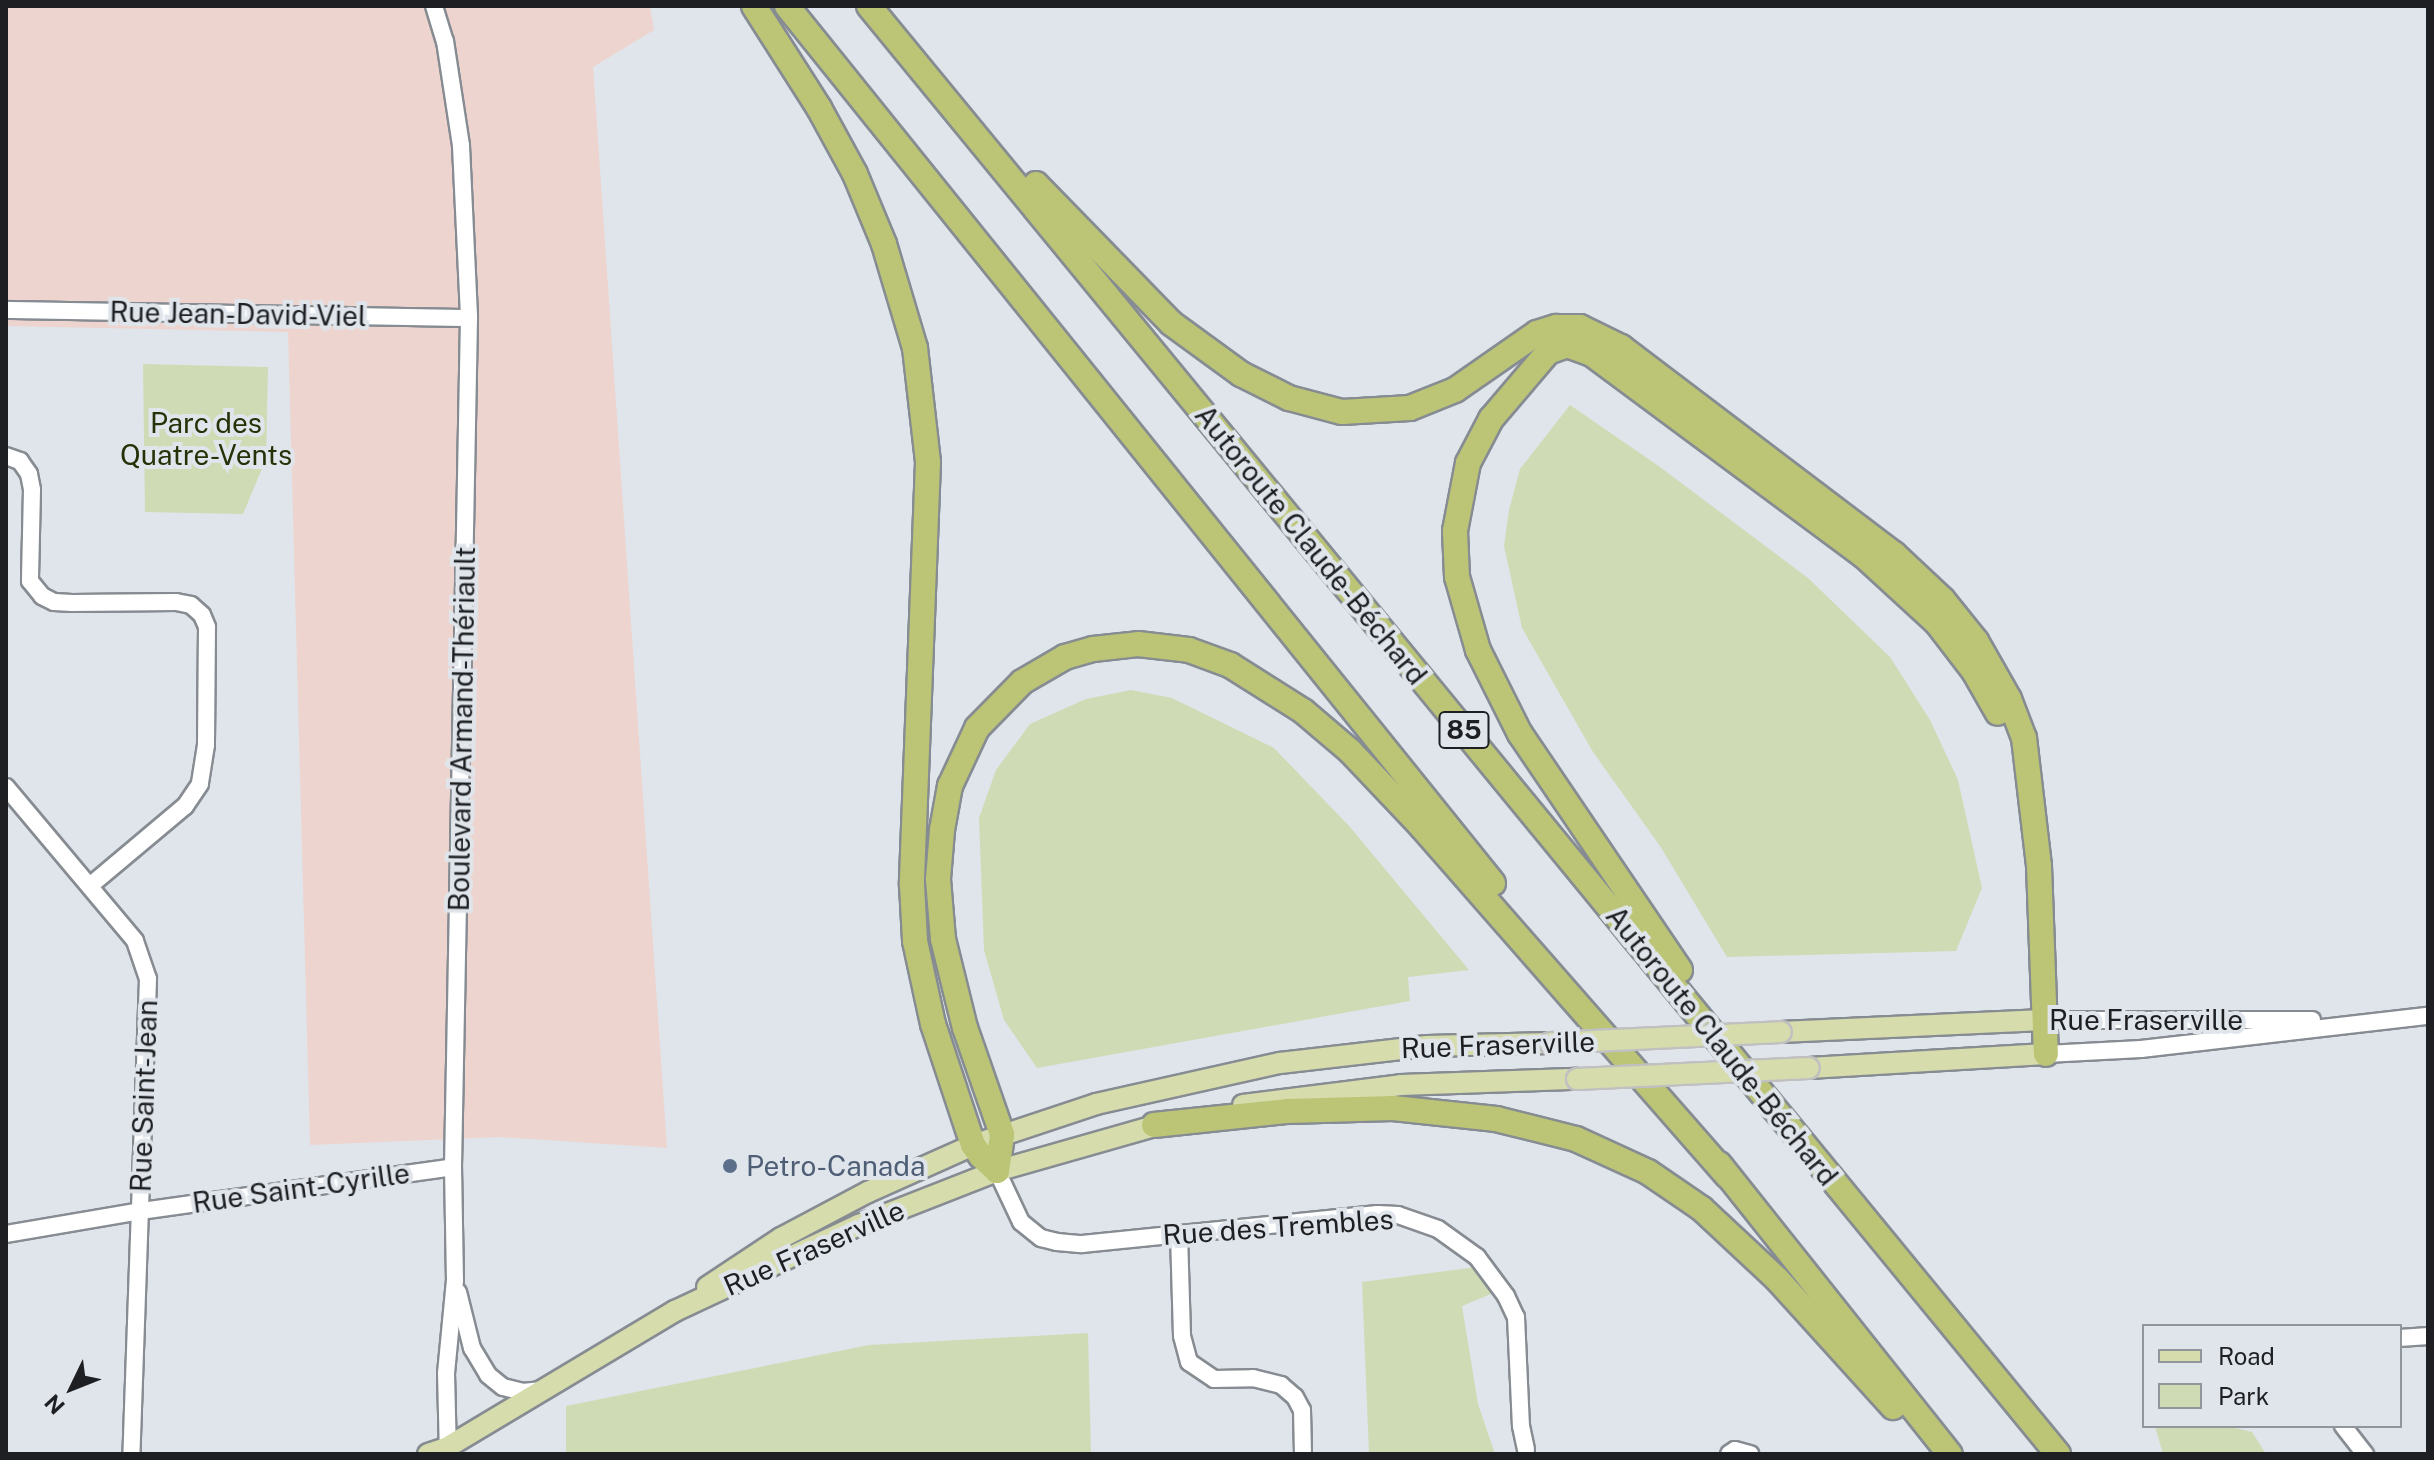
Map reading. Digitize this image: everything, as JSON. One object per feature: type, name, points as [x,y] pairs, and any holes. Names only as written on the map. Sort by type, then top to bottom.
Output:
[{"type":"highway","points":[[754,6],[819,108],[855,174],[884,244],[915,348],[928,462],[912,885],[915,941],[933,1024],[973,1145],[997,1171]]},
{"type":"highway","name":"85","points":[[787,6],[1950,1454]]},
{"type":"highway","name":"Autoroute Claude-Béchard","points":[[869,6],[2058,1454]]},
{"type":"highway","points":[[878,6],[1056,207],[1133,288],[1195,343],[1265,387],[1321,409],[1356,413],[1391,412],[1455,390],[1524,340],[1546,329],[1580,327],[1621,347],[1861,527],[1943,600],[1976,641],[2009,699],[2024,738],[2039,866],[2046,1054]]},
{"type":"highway","points":[[1845,1194],[1637,910],[1534,756],[1490,677],[1469,625],[1454,551],[1460,488],[1468,463],[1491,419],[1532,368],[1554,348],[1573,346],[1592,354],[1864,556],[1916,602],[1974,671],[2013,743],[2030,784]]},
{"type":"highway","points":[[997,1171],[1002,1134],[965,1028],[943,939],[939,853],[950,786],[977,728],[1022,682],[1065,657],[1093,649],[1138,644],[1189,650],[1230,665],[1303,711],[1350,751],[1440,847],[1727,1175]]},
{"type":"highway","points":[[1154,1125],[1288,1111],[1393,1108],[1527,1125],[1599,1147],[1673,1187],[1721,1226],[1777,1279],[1933,1454]]},
{"type":"main road","name":"Rue Fraserville","points":[[675,1311],[781,1238],[868,1192],[1002,1134],[1140,1092],[1280,1063],[1427,1046],[2044,1020]]},
{"type":"main road","name":"Rue Fraserville","points":[[441,1452],[601,1352],[675,1311],[859,1225],[997,1171],[1154,1125],[1243,1105],[1348,1090],[2046,1054]]},
{"type":"street","name":"Boulevard Armand-Thériault","points":[[434,6],[445,41],[461,146],[469,318],[453,1167],[455,1280],[441,1452]]},
{"type":"street","name":"Rue Jean-David-Viel","points":[[6,310],[469,318]]},
{"type":"street","points":[[6,456],[20,461],[29,474],[32,490],[30,581],[42,596],[54,602],[72,603],[176,602],[191,605],[202,615],[207,627],[206,745],[200,784],[185,806],[91,885]]},
{"type":"street","name":"Rue Saint-Jean","points":[[6,787],[135,941],[148,979],[131,1454]]},
{"type":"street","name":"Rue Fraserville","points":[[2046,1054],[2141,1049],[2428,1016]]},
{"type":"street","name":"Rue Fraserville","points":[[2044,1020],[2377,1020]]},
{"type":"street","name":"Rue Saint-Cyrille","points":[[6,1234],[141,1211],[453,1167]]},
{"type":"street","name":"Rue des Trembles","points":[[997,1171],[1021,1222],[1041,1238],[1082,1244],[1377,1214],[1398,1215],[1438,1229],[1477,1257],[1506,1296],[1516,1317],[1521,1426],[1526,1449]]},
{"type":"street","points":[[1179,1234],[1182,1336],[1189,1362],[1214,1379],[1253,1378],[1281,1385],[1295,1397],[1302,1410],[1303,1454]]},
{"type":"street","points":[[455,1280],[472,1348],[488,1375],[503,1387],[523,1392],[544,1390]]},
{"type":"street","points":[[2402,1338],[2428,1336]]},
{"type":"street","points":[[2345,1428],[2365,1454]]},
{"type":"street","points":[[1729,1454],[1735,1450],[1750,1454]]},
{"type":"shaded area","points":[[6,6],[650,6],[654,30],[593,67],[667,1148],[500,1137],[310,1145],[288,332],[6,326]]},
{"type":"green space","name":"Parc des Quatre-Vents","points":[[143,364],[268,367],[266,459],[243,514],[145,512]]},
{"type":"green space","points":[[1570,405],[1660,467],[1808,578],[1890,657],[1930,720],[1958,780],[1982,888],[1956,951],[1727,957],[1660,846],[1593,752],[1522,628],[1504,546],[1509,510],[1520,469]]},
{"type":"green space","points":[[1131,690],[1172,698],[1274,748],[1350,827],[1469,970],[1408,977],[1410,1001],[1037,1068],[1004,1020],[984,950],[979,818],[996,770],[1030,724],[1086,699]]},
{"type":"green space","points":[[1477,1267],[1488,1281],[1491,1294],[1462,1306],[1478,1404],[1495,1454],[1369,1454],[1362,1282]]},
{"type":"green space","points":[[1088,1333],[1091,1454],[566,1454],[566,1406],[869,1345]]},
{"type":"green space","points":[[2156,1428],[2235,1428],[2252,1432],[2266,1454],[2163,1454]]},
{"type":"place","name":"Petro-Canada","points":[[730,1166]]}]
